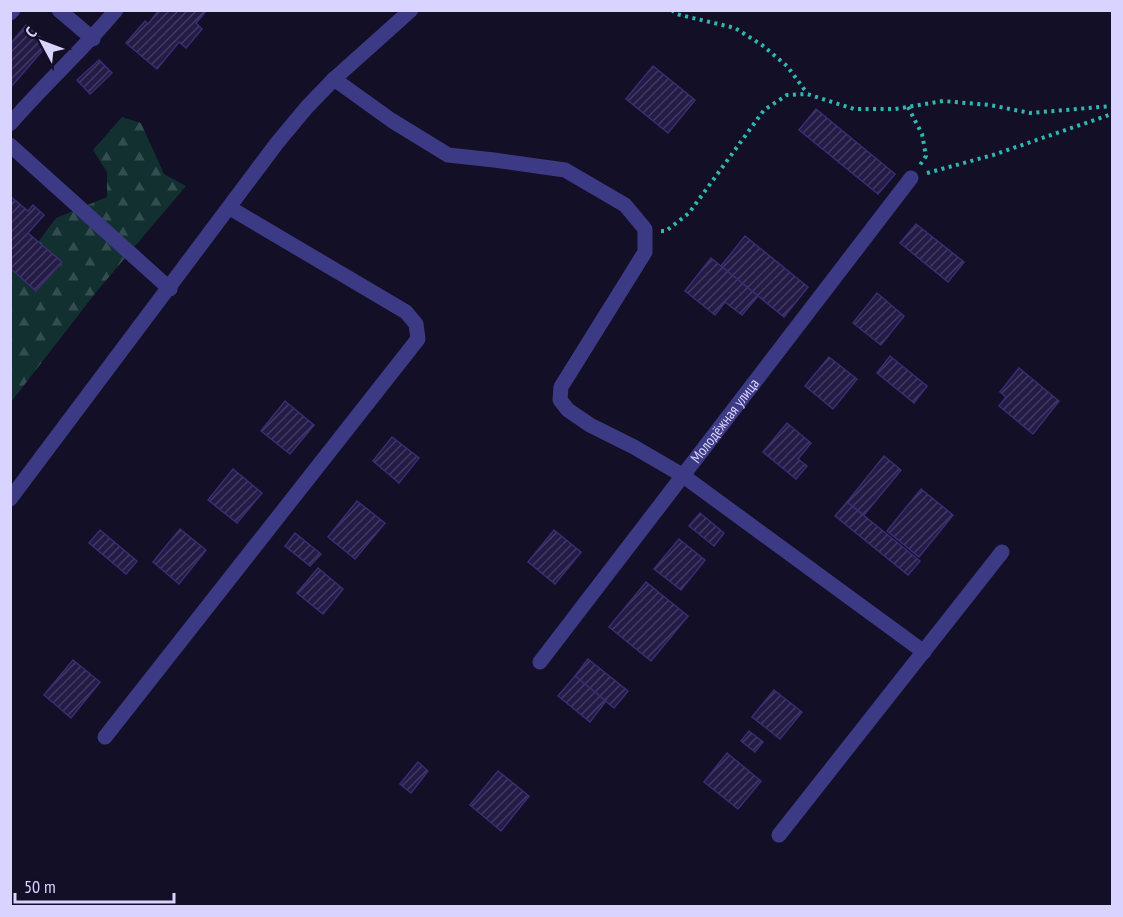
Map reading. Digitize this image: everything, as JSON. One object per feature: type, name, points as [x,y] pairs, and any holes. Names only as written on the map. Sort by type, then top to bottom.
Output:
[{"type":"street","points":[[60,10],[93,39]]},
{"type":"street","points":[[10,124],[34,95],[93,39],[116,10]]},
{"type":"street","points":[[10,499],[170,289],[277,143],[334,79],[411,10]]},
{"type":"street","points":[[334,79],[391,120],[448,155],[565,170],[625,205],[645,229],[645,252],[561,387],[560,400],[568,410],[590,424],[682,475],[924,652]]},
{"type":"street","points":[[10,145],[170,289]]},
{"type":"street","name":"Молодёжная улица","points":[[540,662],[910,178]]},
{"type":"street","points":[[105,737],[418,339],[416,324],[406,312],[230,208]]},
{"type":"street","points":[[779,835],[1002,552]]},
{"type":"path","points":[[672,10],[676,14],[735,28],[762,45],[787,66],[807,94]]},
{"type":"path","points":[[645,234],[666,231],[689,213],[764,110],[787,95],[807,94],[854,108],[895,109],[943,101],[990,105],[1030,114],[1113,106]]},
{"type":"path","points":[[908,107],[922,134],[926,156],[910,178]]},
{"type":"path","points":[[910,178],[993,155],[1113,114]]},
{"type":"green space","points":[[122,117],[141,123],[164,174],[186,186],[97,291],[11,402],[11,268],[37,291],[62,262],[38,242],[56,218],[107,197],[107,172],[93,150]]},
{"type":"building","points":[[159,10],[207,10],[196,23],[202,29],[186,48],[179,42],[157,69],[126,43],[145,21],[148,24]]},
{"type":"building","points":[[26,25],[48,44],[10,88],[10,44]]},
{"type":"building","points":[[99,60],[112,73],[90,94],[77,80]]},
{"type":"building","points":[[653,66],[695,100],[668,133],[626,99]]},
{"type":"building","points":[[816,109],[895,174],[878,194],[799,130]]},
{"type":"building","points":[[10,196],[28,211],[33,205],[44,215],[28,233],[62,262],[36,291],[10,268]]},
{"type":"building","points":[[916,224],[964,262],[948,282],[900,243]]},
{"type":"building","points":[[745,236],[808,287],[784,317],[721,266]]},
{"type":"building","points":[[711,258],[758,296],[742,315],[725,302],[715,315],[685,291]]},
{"type":"building","points":[[877,293],[904,316],[881,345],[853,323]]},
{"type":"building","points":[[890,356],[927,386],[914,403],[877,373]]},
{"type":"building","points":[[829,357],[857,379],[833,409],[805,386]]},
{"type":"building","points":[[1019,368],[1059,401],[1033,434],[999,406],[1006,397],[1000,392]]},
{"type":"building","points":[[285,401],[314,425],[290,454],[261,431]]},
{"type":"building","points":[[787,423],[811,443],[798,459],[807,466],[796,479],[763,452]]},
{"type":"building","points":[[392,437],[419,458],[399,483],[373,461]]},
{"type":"building","points":[[884,456],[901,470],[864,515],[847,502]]},
{"type":"building","points":[[233,469],[262,493],[237,523],[208,500]]},
{"type":"building","points":[[921,489],[953,515],[919,557],[887,531]]},
{"type":"building","points":[[357,501],[385,523],[355,559],[328,537]]},
{"type":"building","points":[[847,502],[920,561],[908,575],[835,516]]},
{"type":"building","points":[[700,513],[724,533],[714,546],[689,526]]},
{"type":"building","points":[[180,529],[206,550],[179,584],[153,562]]},
{"type":"building","points":[[100,530],[137,561],[126,574],[89,543]]},
{"type":"building","points":[[554,530],[581,552],[555,584],[528,562]]},
{"type":"building","points":[[295,533],[321,554],[310,566],[285,546]]},
{"type":"building","points":[[679,539],[705,560],[681,590],[654,569]]},
{"type":"building","points":[[318,568],[343,589],[323,614],[297,593]]},
{"type":"building","points":[[646,582],[688,616],[651,661],[609,627]]},
{"type":"building","points":[[588,659],[628,691],[614,708],[575,676]]},
{"type":"building","points":[[73,660],[100,682],[71,718],[44,695]]},
{"type":"building","points":[[575,676],[606,701],[590,722],[558,696]]},
{"type":"building","points":[[774,690],[802,712],[780,739],[752,717]]},
{"type":"building","points":[[749,731],[763,742],[755,752],[741,741]]},
{"type":"building","points":[[727,753],[761,781],[738,809],[704,782]]},
{"type":"building","points":[[418,762],[428,771],[411,793],[400,784]]},
{"type":"building","points":[[498,771],[529,796],[501,831],[470,805]]}]
